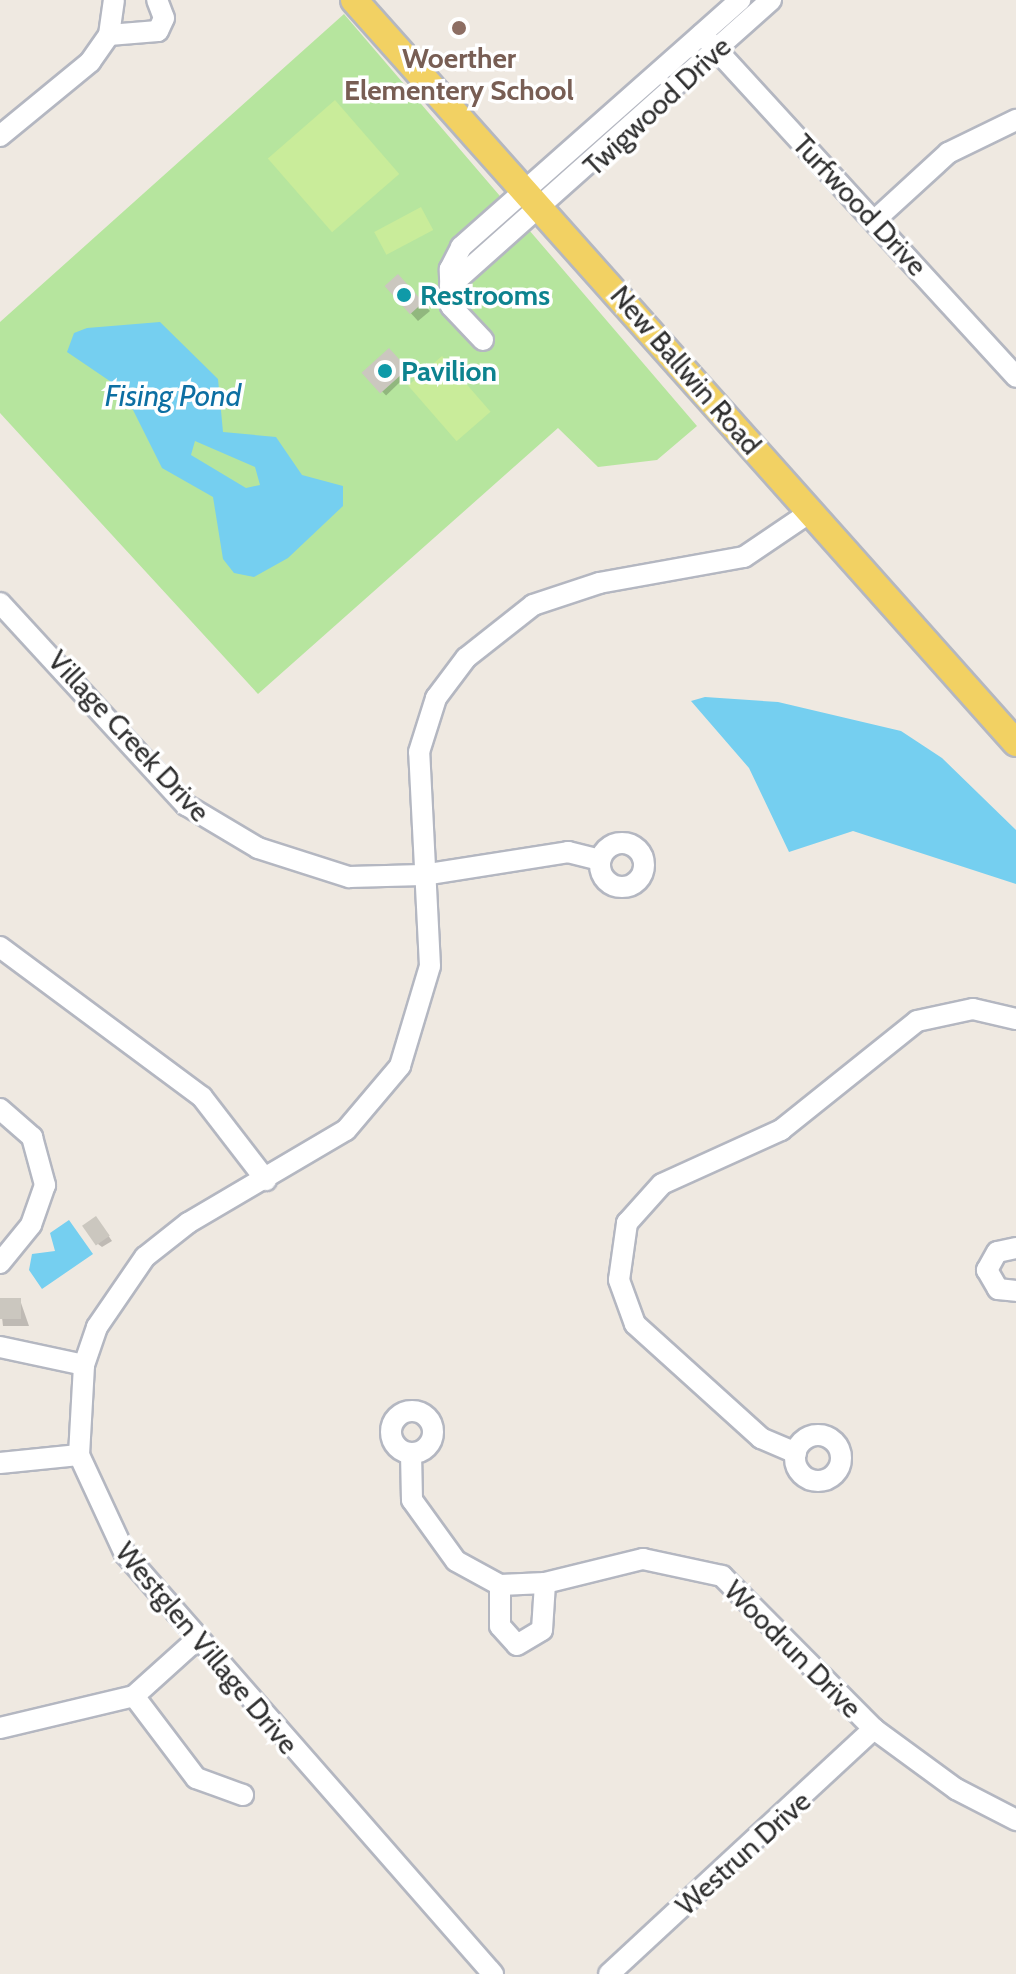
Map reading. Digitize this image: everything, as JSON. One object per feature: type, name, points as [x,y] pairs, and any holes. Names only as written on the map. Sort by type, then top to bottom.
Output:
[{"type":"main road","name":"New Ballwin Road","points":[[354,0],[420,62],[543,210],[1016,743]]},
{"type":"street","points":[[0,136],[78,75],[109,35],[114,0]]},
{"type":"street","points":[[109,35],[158,31],[164,18],[157,0]]},
{"type":"street","name":"Twigwood Drive","points":[[450,286],[461,247],[523,187],[740,0]]},
{"type":"street","name":"Twigwood Drive","points":[[450,286],[543,210],[771,0]]},
{"type":"street","name":"Turfwood Drive","points":[[702,34],[1016,377]]},
{"type":"street","points":[[875,220],[948,153],[1016,120]]},
{"type":"street","points":[[450,286],[451,306],[483,340]]},
{"type":"street","name":"Westglen Village Drive","points":[[493,1974],[195,1641],[106,1526],[79,1455],[84,1365],[97,1327],[145,1257],[188,1223],[266,1180],[346,1130],[400,1066],[430,966],[423,875],[423,738],[436,698],[487,635],[566,591],[744,557],[812,511]]},
{"type":"street","name":"Village Creek Drive","points":[[0,603],[209,823],[325,872],[423,875],[568,852],[600,860]]},
{"type":"street","points":[[0,947],[202,1097],[266,1180]]},
{"type":"street","points":[[796,1453],[761,1438],[635,1324],[619,1280],[627,1223],[662,1184],[781,1130],[917,1021],[973,1009],[1016,1019]]},
{"type":"street","points":[[0,1109],[32,1137],[45,1185],[31,1225],[0,1263]]},
{"type":"street","points":[[1016,1248],[997,1252],[987,1270],[998,1289],[1016,1291]]},
{"type":"street","points":[[0,1347],[84,1365]]},
{"type":"street","points":[[411,1453],[407,1480],[422,1521],[456,1561],[500,1585],[500,1626],[517,1645],[542,1630],[545,1583]]},
{"type":"street","points":[[0,1463],[79,1455]]},
{"type":"street","name":"Woodrun Drive","points":[[500,1585],[545,1583],[643,1559],[722,1576],[874,1729],[956,1789],[1016,1820]]},
{"type":"street","points":[[0,1728],[134,1696],[195,1641]]},
{"type":"street","points":[[134,1696],[196,1778],[243,1795]]},
{"type":"street","name":"Westrun Drive","points":[[609,1974],[874,1729]]},
{"type":"green space","points":[[344,14],[697,426],[657,460],[598,467],[558,428],[258,694],[0,413],[0,322]]},
{"type":"green space","points":[[335,100],[399,174],[332,232],[268,158]]},
{"type":"green space","points":[[421,207],[433,230],[386,255],[374,232]]},
{"type":"green space","points":[[442,356],[491,412],[457,441],[408,386]]},
{"type":"water","name":"Fising Pond","points":[[160,322],[218,379],[223,432],[276,437],[302,475],[343,486],[343,506],[288,558],[254,577],[234,573],[223,559],[213,497],[162,468],[123,390],[67,352],[74,333],[87,328]],"holes":[[[195,441],[255,467],[260,485],[246,488],[191,455]]]},
{"type":"water","points":[[705,697],[778,702],[901,731],[942,758],[1016,830],[1016,884],[853,831],[789,852],[749,768],[691,701]]},
{"type":"water","points":[[69,1220],[93,1254],[42,1289],[29,1270],[32,1254],[55,1251],[50,1233]]},
{"type":"building","name":"Restrooms","points":[[398,274],[423,302],[410,314],[385,286]]},
{"type":"building","name":"Pavilion","points":[[389,348],[408,369],[380,394],[362,373]]},
{"type":"building","points":[[96,1216],[110,1236],[96,1245],[82,1226]]},
{"type":"building","points":[[0,1298],[21,1298],[21,1319],[0,1319]]},
{"type":"place","name":"Woerther Elementery School","points":[[459,28]]},
{"type":"place","name":"Restrooms","points":[[404,295]]},
{"type":"place","name":"Pavilion","points":[[385,371]]}]
